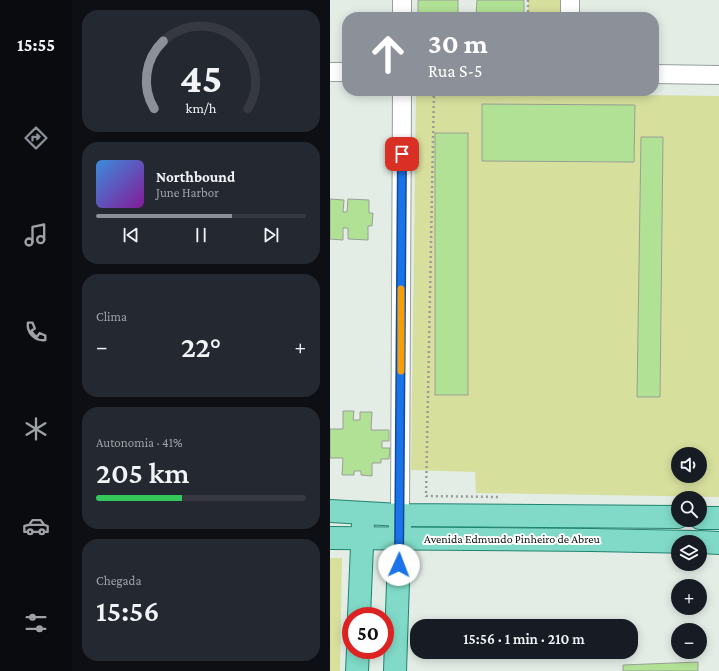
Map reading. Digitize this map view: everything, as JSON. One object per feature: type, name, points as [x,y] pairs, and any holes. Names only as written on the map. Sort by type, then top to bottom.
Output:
[{"type":"main road","name":"Avenida Edmundo Pinheiro de Abreu","points":[[330,511],[400,515],[671,518]]},
{"type":"main road","points":[[359,607],[364,512]]},
{"type":"main road","points":[[395,671],[400,515]]},
{"type":"main road","points":[[707,518],[719,518]]},
{"type":"main road","name":"Avenida Edmundo Pinheiro de Abreu","points":[[330,538],[671,542]]},
{"type":"main road","points":[[707,542],[719,543]]},
{"type":"main road","points":[[357,671],[358,659]]},
{"type":"street","points":[[402,0],[402,12]]},
{"type":"street","points":[[570,0],[570,12]]},
{"type":"street","points":[[330,72],[342,72]]},
{"type":"street","points":[[659,74],[719,75]]},
{"type":"street","points":[[400,515],[402,96]]},
{"type":"path","points":[[528,0],[528,12]]},
{"type":"path","points":[[434,96],[426,496],[504,497]]},
{"type":"green space","points":[[528,0],[564,0],[563,12],[528,12]]},
{"type":"green space","points":[[416,96],[719,96],[719,497],[707,497],[707,491],[671,491],[671,496],[476,493],[475,472],[411,470]]},
{"type":"green space","points":[[330,558],[342,558],[340,671],[330,671]]},
{"type":"building","points":[[418,0],[458,0],[458,12],[418,12]]},
{"type":"building","points":[[477,0],[524,0],[524,12],[476,12]]},
{"type":"building","points":[[482,104],[635,105],[634,162],[482,161]]},
{"type":"building","points":[[435,133],[468,133],[468,395],[435,395]]},
{"type":"building","points":[[641,137],[663,137],[660,397],[637,397]]},
{"type":"building","points":[[330,199],[344,200],[343,212],[347,212],[348,199],[369,200],[369,213],[373,213],[372,226],[368,226],[368,240],[348,239],[348,228],[343,228],[343,240],[330,239]]},
{"type":"building","points":[[343,411],[354,411],[353,420],[360,420],[360,412],[372,412],[371,430],[389,430],[389,441],[382,441],[382,448],[390,448],[389,459],[381,459],[381,463],[372,463],[372,476],[361,475],[361,471],[354,471],[354,475],[342,475],[343,458],[330,458],[330,429],[343,429]]},
{"type":"building","points":[[698,662],[698,671],[623,671],[623,665]]},
{"type":"slow traffic","points":[[401,289],[401,371]]},
{"type":"route","points":[[399,565],[402,154]]}]
